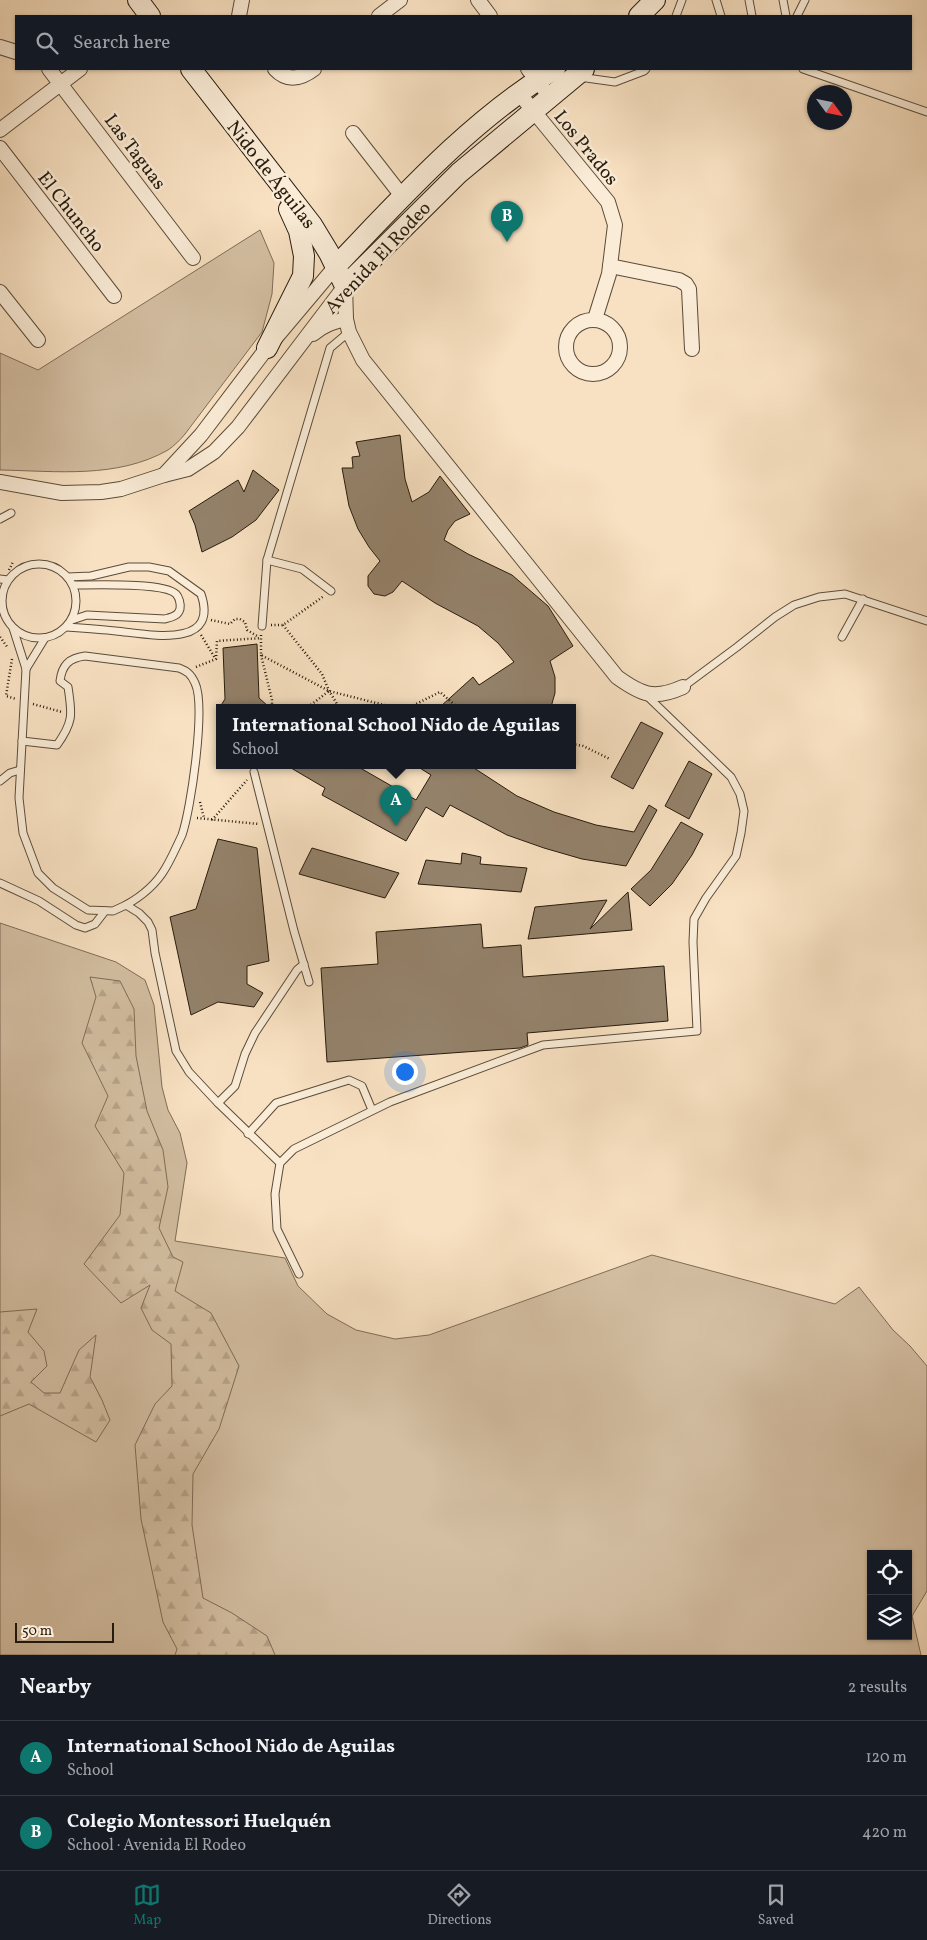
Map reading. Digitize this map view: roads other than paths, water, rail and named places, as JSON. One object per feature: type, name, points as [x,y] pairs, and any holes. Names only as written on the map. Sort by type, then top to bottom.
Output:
[{"type":"street","points":[[239,15],[242,0]]},
{"type":"street","points":[[380,15],[400,0]]},
{"type":"street","points":[[641,15],[655,0]]},
{"type":"street","points":[[0,48],[15,52]]},
{"type":"street","name":"Las Taguas","points":[[49,70],[61,83],[193,258]]},
{"type":"street","points":[[0,130],[79,70]]},
{"type":"street","name":"Nido de Águilas","points":[[192,70],[321,238],[345,286]]},
{"type":"street","points":[[276,70],[281,75],[292,78],[306,75],[313,70]]},
{"type":"street","name":"Avenida El Rodeo","points":[[164,475],[201,436],[268,348],[336,266],[402,196],[440,158],[518,92],[532,74],[550,70]]},
{"type":"street","name":"Avenida El Rodeo","points":[[0,482],[42,490],[82,493],[121,489],[188,469],[214,452],[238,427],[345,286],[458,173],[579,73]]},
{"type":"street","name":"Los Prados","points":[[532,74],[550,97]]},
{"type":"street","name":"Los Prados","points":[[518,92],[608,202],[615,225],[610,266],[595,319]]},
{"type":"street","points":[[353,133],[402,196]]},
{"type":"street","name":"El Chuncho","points":[[0,148],[114,296]]},
{"type":"street","points":[[268,348],[302,276],[304,256],[299,231],[275,177]]},
{"type":"street","points":[[610,266],[679,280],[686,284],[689,288],[692,349]]},
{"type":"street","points":[[345,286],[348,326],[364,360],[617,677],[645,694],[658,696],[684,687]]},
{"type":"street","points":[[0,292],[38,340]]},
{"type":"street","points":[[296,350],[319,328],[330,323],[348,326]]},
{"type":"street","points":[[201,436],[205,446],[214,452]]},
{"type":"lane","points":[[676,15],[682,0]]},
{"type":"lane","points":[[716,0],[721,15]]},
{"type":"lane","points":[[749,0],[752,15]]},
{"type":"lane","points":[[783,0],[786,15]]},
{"type":"lane","points":[[798,15],[805,0]]},
{"type":"lane","points":[[579,73],[615,82],[644,70]]},
{"type":"lane","points":[[806,70],[927,112]]},
{"type":"lane","points":[[262,626],[267,560],[330,348],[348,326]]},
{"type":"lane","points":[[0,519],[11,513]]},
{"type":"lane","points":[[267,560],[302,569],[331,591]]},
{"type":"lane","points":[[13,628],[23,635],[45,638],[67,627],[72,620],[77,602],[73,584],[68,577],[55,567],[40,563],[24,566],[4,579],[1,605],[6,618],[13,628],[26,669],[18,798],[23,834],[38,873],[54,888],[88,910],[113,910],[143,895],[165,870],[182,835],[187,816],[198,736],[197,690],[195,682],[187,671],[179,668],[85,656],[76,657],[66,662],[61,671],[60,681],[68,687],[71,711],[70,724],[57,745],[22,741]]},
{"type":"lane","points":[[67,627],[137,635],[178,635],[197,628],[204,619],[204,603],[201,594],[168,571],[149,567],[129,566],[91,576],[68,577]]},
{"type":"lane","points":[[72,620],[87,615],[165,619],[174,616],[180,610],[180,603],[176,594],[167,590],[136,585],[73,584]]},
{"type":"lane","points":[[684,687],[774,617],[794,606],[819,597],[845,594],[927,620]]},
{"type":"lane","points":[[842,637],[863,599]]},
{"type":"lane","points":[[26,669],[45,638]]},
{"type":"lane","points":[[299,1274],[277,1230],[275,1194],[280,1163],[294,1149],[390,1102],[543,1045],[697,1030],[693,942],[694,919],[706,898],[736,856],[744,811],[740,794],[731,777],[645,694]]},
{"type":"lane","points":[[0,781],[10,772],[20,770]]},
{"type":"lane","points":[[254,772],[309,982]]},
{"type":"lane","points":[[0,874],[0,882],[31,897],[76,925],[85,928],[95,924],[105,910]]},
{"type":"lane","points":[[126,905],[139,913],[148,922],[152,930],[155,953],[176,1051],[189,1072],[248,1134],[280,1163]]},
{"type":"lane","points":[[218,1103],[235,1086],[245,1054],[255,1033],[297,970],[304,964]]},
{"type":"lane","points":[[248,1134],[276,1103],[349,1080],[362,1086],[372,1110]]},
{"type":"place","name":"Colegio Montessori Huelquén","points":[[507,242]]},
{"type":"place","name":"International School Nido de Aguilas","points":[[396,826]]}]
